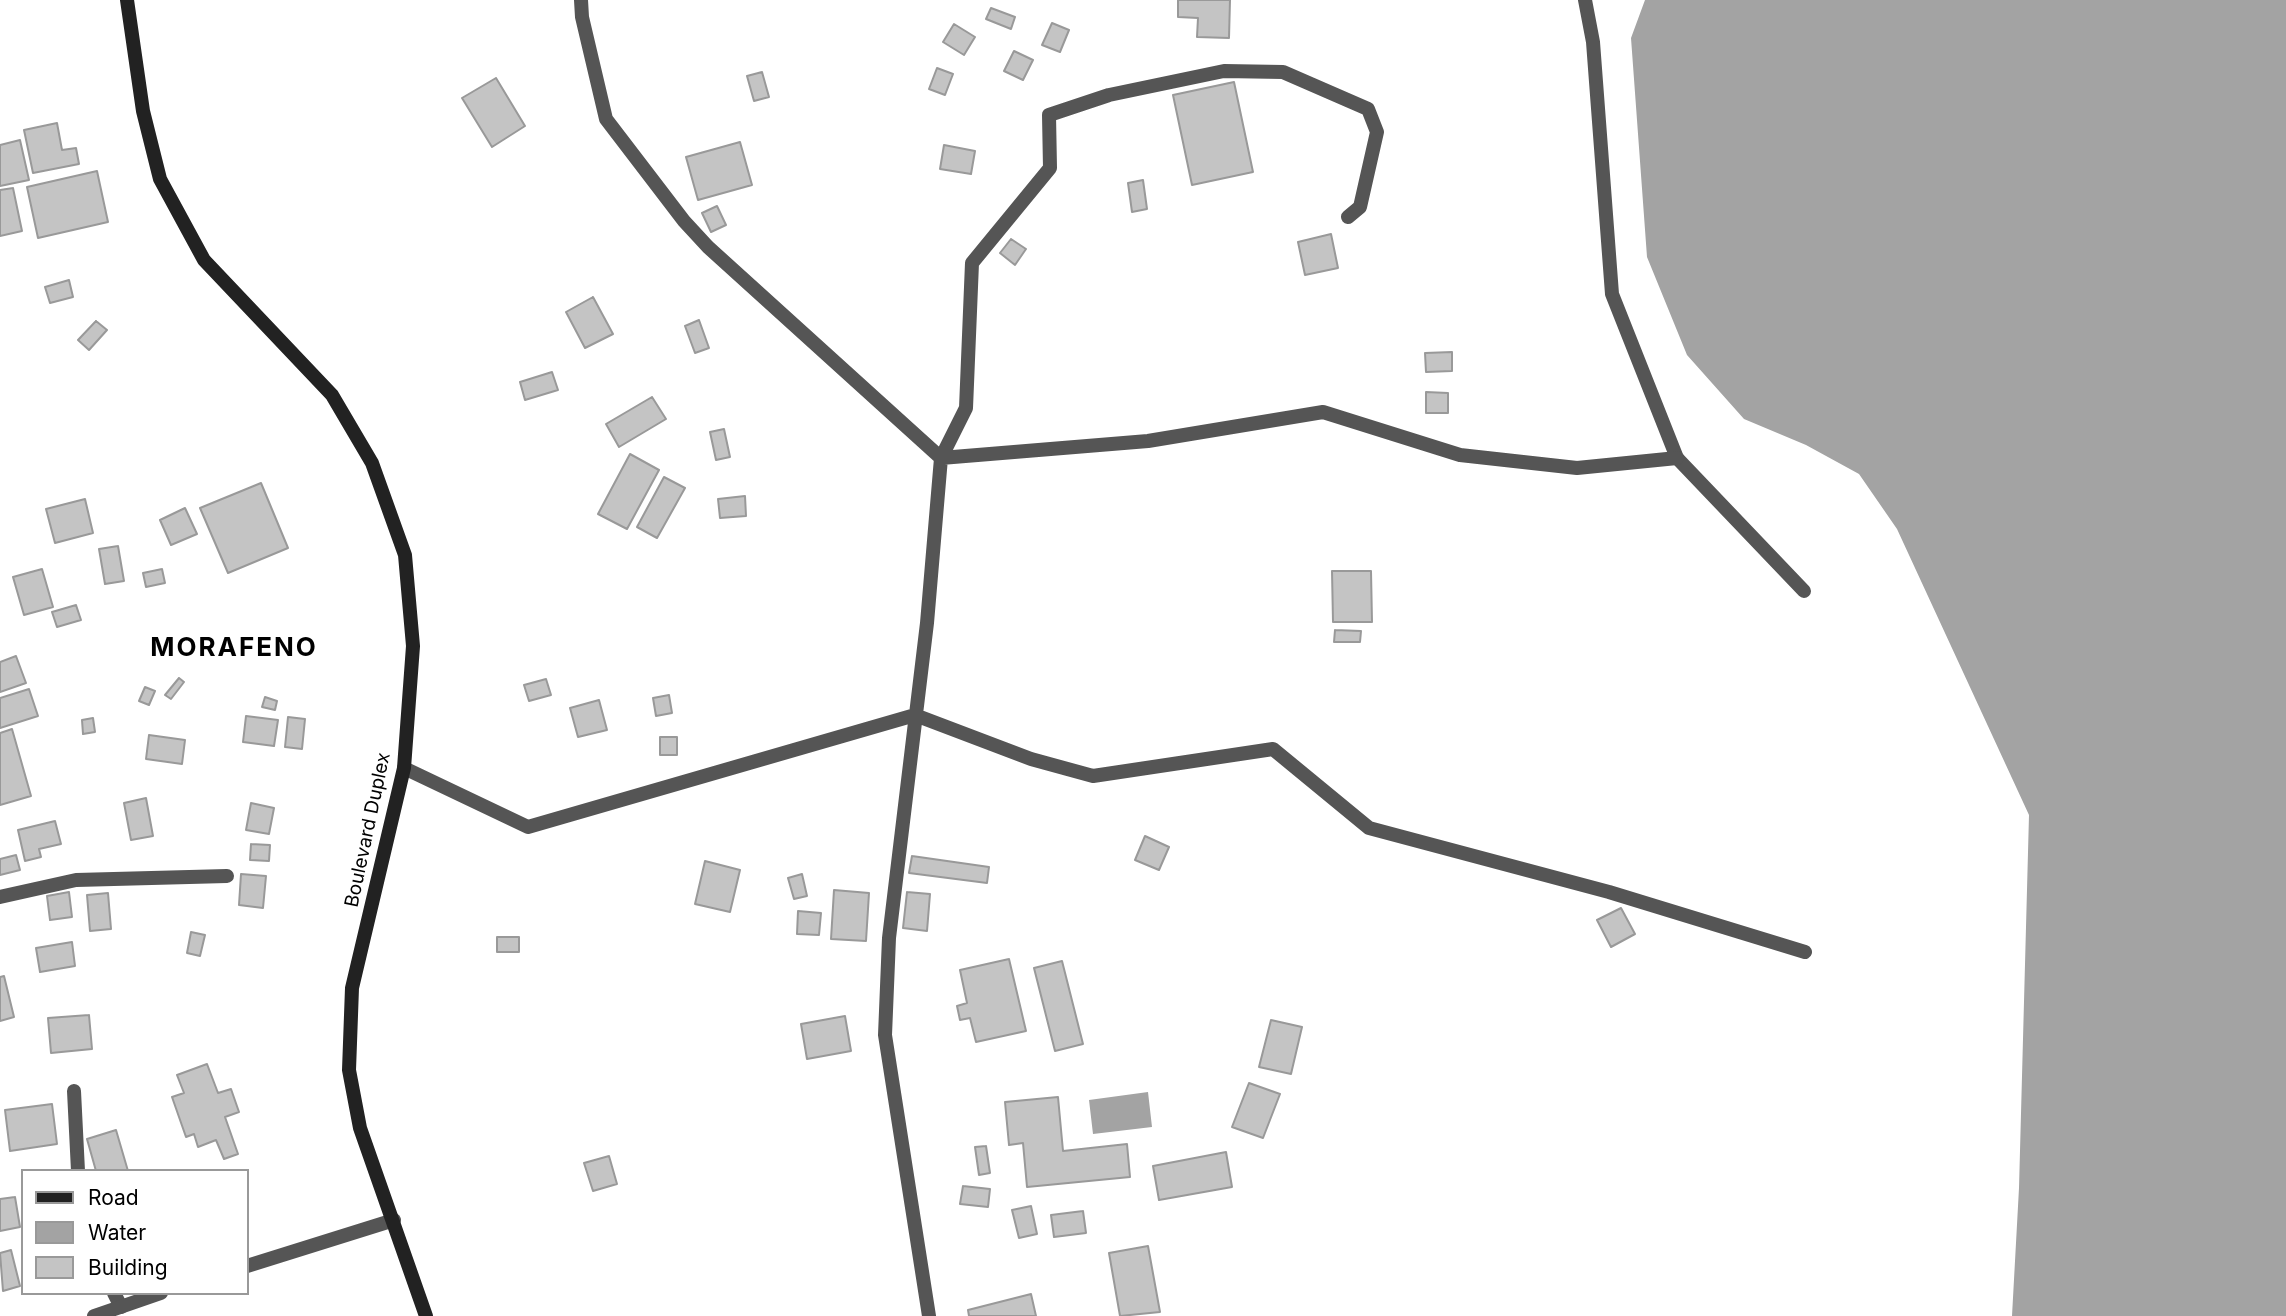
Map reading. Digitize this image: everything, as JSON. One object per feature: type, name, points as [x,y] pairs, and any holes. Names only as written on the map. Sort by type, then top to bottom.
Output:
[{"type":"street","name":"Boulevard Duplex","points":[[127,0],[143,111],[160,179],[204,260],[332,395],[372,463],[405,555],[414,646],[404,768],[352,988],[349,1070],[360,1128],[426,1316]]},
{"type":"street","points":[[581,0],[582,17],[606,119],[684,221],[708,247],[941,458],[1148,441],[1323,412],[1460,455],[1577,468],[1677,457]]},
{"type":"street","points":[[1585,0],[1594,42],[1612,294],[1677,457],[1804,591]]},
{"type":"street","points":[[929,1316],[885,1035],[889,938],[927,623],[941,458],[966,408],[972,263],[1050,168],[1049,115],[1109,95],[1224,71],[1283,72],[1368,109],[1377,132],[1360,206],[1348,218]]},
{"type":"street","points":[[404,768],[528,827],[915,715],[1031,760],[1093,776],[1273,749],[1369,828],[1609,892],[1805,952]]},
{"type":"street","points":[[0,897],[76,880],[227,876]]},
{"type":"street","points":[[74,1091],[78,1169]]},
{"type":"street","points":[[248,1266],[394,1220]]},
{"type":"street","points":[[94,1316],[118,1300],[149,1295]]},
{"type":"water","points":[[1645,0],[2286,0],[2286,1316],[2012,1316],[2019,1188],[2029,815],[1897,529],[1859,474],[1806,445],[1744,419],[1687,355],[1647,257],[1631,38]]},
{"type":"water","points":[[1148,1092],[1152,1127],[1093,1134],[1089,1100]]},
{"type":"building","points":[[1178,0],[1230,0],[1229,38],[1197,37],[1198,18],[1178,17]]},
{"type":"building","points":[[991,8],[1015,17],[1011,29],[986,19]]},
{"type":"building","points":[[1052,23],[1069,30],[1060,52],[1042,45]]},
{"type":"building","points":[[954,24],[975,37],[964,55],[943,42]]},
{"type":"building","points":[[1014,51],[1033,60],[1023,80],[1004,71]]},
{"type":"building","points":[[937,68],[953,74],[945,95],[929,89]]},
{"type":"building","points":[[762,72],[769,97],[754,101],[747,76]]},
{"type":"building","points":[[496,78],[525,126],[492,147],[462,98]]},
{"type":"building","points":[[1234,82],[1253,172],[1192,185],[1173,95]]},
{"type":"building","points":[[57,123],[62,150],[76,148],[79,164],[33,173],[24,130]]},
{"type":"building","points":[[20,140],[29,180],[0,186],[0,145]]},
{"type":"building","points":[[740,142],[752,185],[698,200],[686,157]]},
{"type":"building","points":[[944,145],[975,151],[971,174],[940,169]]},
{"type":"building","points":[[97,171],[108,222],[38,238],[27,187]]},
{"type":"building","points":[[1143,180],[1147,209],[1132,212],[1128,183]]},
{"type":"building","points":[[13,188],[22,231],[0,236],[0,190]]},
{"type":"building","points":[[717,206],[726,225],[711,232],[702,213]]},
{"type":"building","points":[[1331,234],[1338,268],[1305,275],[1298,242]]},
{"type":"building","points":[[1011,239],[1026,249],[1015,265],[1000,253]]},
{"type":"building","points":[[69,280],[73,297],[50,303],[45,287]]},
{"type":"building","points":[[593,297],[613,334],[585,348],[566,312]]},
{"type":"building","points":[[699,320],[709,348],[695,353],[685,326]]},
{"type":"building","points":[[96,321],[107,330],[89,350],[78,340]]},
{"type":"building","points":[[1452,352],[1452,371],[1426,372],[1425,353]]},
{"type":"building","points":[[552,372],[558,390],[525,400],[520,382]]},
{"type":"building","points":[[1426,392],[1448,393],[1448,413],[1426,413]]},
{"type":"building","points":[[652,397],[666,419],[619,447],[606,424]]},
{"type":"building","points":[[724,429],[730,457],[716,460],[710,432]]},
{"type":"building","points":[[630,454],[659,470],[627,529],[598,514]]},
{"type":"building","points":[[664,477],[685,488],[657,538],[637,527]]},
{"type":"building","points":[[261,483],[288,548],[228,573],[200,508]]},
{"type":"building","points":[[745,496],[746,516],[720,518],[718,499]]},
{"type":"building","points":[[85,499],[93,533],[55,543],[46,509]]},
{"type":"building","points":[[185,508],[197,534],[171,545],[160,520]]},
{"type":"building","points":[[118,546],[124,581],[105,584],[99,549]]},
{"type":"building","points":[[42,569],[53,607],[24,615],[13,577]]},
{"type":"building","points":[[162,569],[165,583],[146,587],[143,573]]},
{"type":"building","points":[[1332,571],[1371,571],[1372,622],[1333,622]]},
{"type":"building","points":[[76,605],[81,620],[57,627],[52,612]]},
{"type":"building","points":[[1335,630],[1361,631],[1360,642],[1334,642]]},
{"type":"building","points":[[16,656],[26,683],[0,692],[0,662]]},
{"type":"building","points":[[179,678],[184,682],[171,699],[165,695]]},
{"type":"building","points":[[546,679],[551,695],[529,701],[524,685]]},
{"type":"building","points":[[145,687],[155,691],[149,705],[139,701]]},
{"type":"building","points":[[29,689],[38,716],[0,728],[0,698]]},
{"type":"building","points":[[669,695],[672,713],[656,716],[653,698]]},
{"type":"building","points":[[265,697],[277,701],[275,710],[262,707]]},
{"type":"building","points":[[599,700],[607,730],[578,737],[570,708]]},
{"type":"building","points":[[246,716],[278,720],[274,746],[243,742]]},
{"type":"building","points":[[288,717],[305,719],[302,749],[285,747]]},
{"type":"building","points":[[93,718],[95,732],[83,734],[82,720]]},
{"type":"building","points":[[12,729],[31,796],[0,805],[0,733]]},
{"type":"building","points":[[149,735],[185,740],[182,764],[146,759]]},
{"type":"building","points":[[660,737],[677,737],[677,755],[660,755]]},
{"type":"building","points":[[146,798],[153,836],[131,840],[124,803]]},
{"type":"building","points":[[251,803],[274,808],[269,834],[246,830]]},
{"type":"building","points":[[55,821],[61,844],[39,849],[41,857],[25,861],[18,830]]},
{"type":"building","points":[[1145,836],[1169,847],[1159,870],[1135,860]]},
{"type":"building","points":[[251,844],[270,845],[269,861],[250,860]]},
{"type":"building","points":[[16,855],[20,870],[0,875],[0,859]]},
{"type":"building","points":[[912,856],[989,867],[987,883],[909,873]]},
{"type":"building","points":[[705,861],[740,870],[730,912],[695,904]]},
{"type":"building","points":[[241,874],[266,876],[263,908],[239,905]]},
{"type":"building","points":[[802,874],[807,896],[794,899],[788,878]]},
{"type":"building","points":[[834,890],[869,893],[866,941],[831,939]]},
{"type":"building","points":[[69,892],[72,917],[50,920],[47,896]]},
{"type":"building","points":[[907,892],[930,894],[927,931],[903,928]]},
{"type":"building","points":[[108,893],[111,929],[90,931],[87,895]]},
{"type":"building","points":[[1621,908],[1635,934],[1611,947],[1597,920]]},
{"type":"building","points":[[798,911],[821,913],[819,935],[797,934]]},
{"type":"building","points":[[191,932],[205,935],[200,956],[187,953]]},
{"type":"building","points":[[497,937],[519,937],[519,952],[497,952]]},
{"type":"building","points":[[72,942],[75,966],[40,972],[36,948]]},
{"type":"building","points":[[1009,959],[1026,1031],[976,1042],[970,1018],[960,1020],[957,1006],[967,1003],[960,970]]},
{"type":"building","points":[[1062,961],[1083,1044],[1055,1051],[1034,968]]},
{"type":"building","points":[[4,976],[14,1017],[0,1021],[0,977]]},
{"type":"building","points":[[89,1015],[92,1049],[51,1053],[48,1018]]},
{"type":"building","points":[[845,1016],[851,1051],[807,1059],[801,1024]]},
{"type":"building","points":[[1271,1020],[1302,1027],[1291,1074],[1259,1067]]},
{"type":"building","points":[[207,1064],[218,1093],[231,1089],[239,1112],[225,1117],[238,1154],[224,1159],[216,1140],[198,1147],[194,1134],[186,1137],[172,1097],[184,1093],[177,1075]]},
{"type":"building","points":[[1249,1083],[1280,1094],[1263,1138],[1232,1127]]},
{"type":"building","points":[[1058,1097],[1063,1151],[1127,1144],[1130,1177],[1027,1187],[1023,1143],[1009,1145],[1005,1102]]},
{"type":"building","points":[[52,1104],[57,1144],[10,1151],[5,1110]]},
{"type":"building","points":[[116,1130],[127,1169],[95,1169],[87,1139]]},
{"type":"building","points":[[986,1146],[990,1173],[979,1175],[975,1147]]},
{"type":"building","points":[[1226,1152],[1232,1187],[1159,1200],[1153,1166]]},
{"type":"building","points":[[609,1156],[617,1184],[593,1191],[584,1163]]},
{"type":"building","points":[[963,1186],[990,1189],[988,1207],[960,1204]]},
{"type":"building","points":[[15,1197],[20,1227],[0,1231],[0,1199]]},
{"type":"building","points":[[1031,1206],[1037,1234],[1019,1238],[1012,1210]]},
{"type":"building","points":[[1083,1211],[1086,1233],[1054,1237],[1051,1215]]},
{"type":"building","points":[[1148,1246],[1160,1312],[1120,1316],[1109,1253]]},
{"type":"building","points":[[11,1250],[20,1286],[3,1291],[0,1253]]},
{"type":"building","points":[[1031,1294],[1036,1316],[969,1316],[968,1310]]},
{"type":"district","name":"MORAFENO","points":[[234,648]]}]
